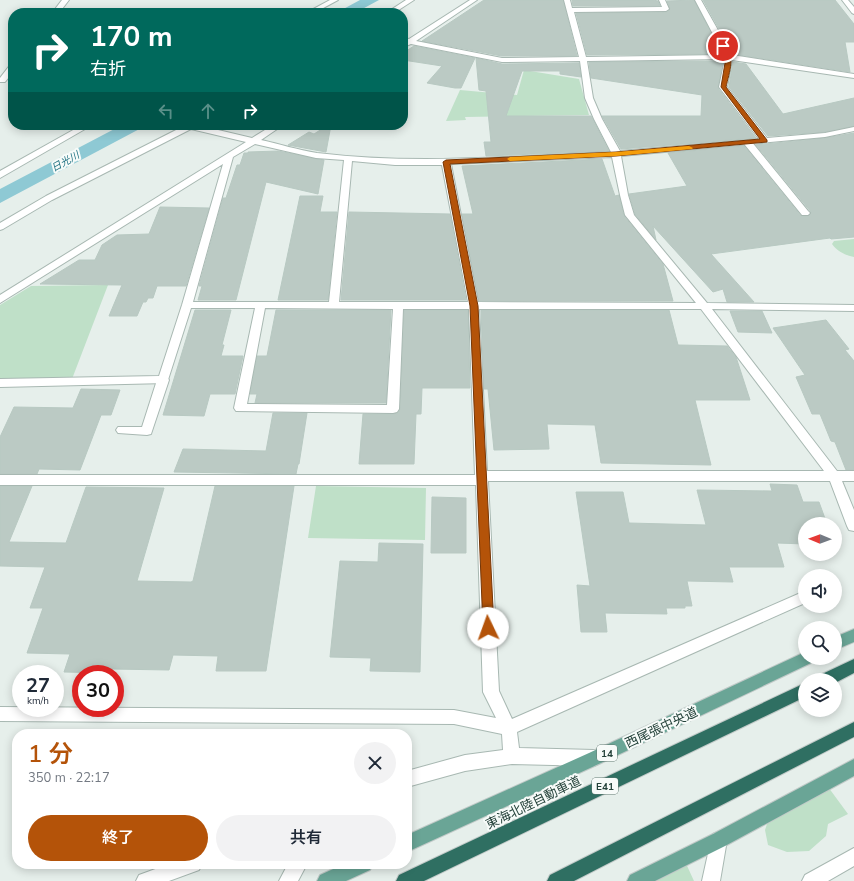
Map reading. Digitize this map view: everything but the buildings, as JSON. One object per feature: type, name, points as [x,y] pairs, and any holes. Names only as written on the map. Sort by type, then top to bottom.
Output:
[{"type":"highway","points":[[840,673],[854,666]]},
{"type":"highway","name":"東海北陸自動車道","points":[[405,881],[798,693]]},
{"type":"highway","points":[[556,881],[854,729]]},
{"type":"main road","points":[[842,641],[854,635]]},
{"type":"main road","name":"西尾張中央道","points":[[412,842],[595,758],[798,662]]},
{"type":"main road","points":[[636,881],[719,840],[854,767]]},
{"type":"main road","points":[[326,881],[353,869]]},
{"type":"street","points":[[59,8],[66,0]]},
{"type":"street","points":[[319,8],[335,0]]},
{"type":"street","points":[[397,8],[411,0]]},
{"type":"street","points":[[408,40],[474,0]]},
{"type":"street","points":[[662,0],[666,9],[568,5],[582,59],[589,98],[598,119],[615,149],[624,195],[630,215],[704,306],[834,476],[854,526]]},
{"type":"street","points":[[698,0],[729,57],[723,87],[764,141]]},
{"type":"street","points":[[845,0],[854,12]]},
{"type":"street","points":[[408,43],[502,60],[729,57],[854,76]]},
{"type":"street","points":[[1,80],[8,72]]},
{"type":"street","points":[[205,130],[316,155],[395,162],[446,162],[616,154],[825,135],[854,129]]},
{"type":"street","points":[[0,175],[79,130]]},
{"type":"street","points":[[0,227],[48,198],[181,130]]},
{"type":"street","points":[[0,300],[271,130]]},
{"type":"street","points":[[748,142],[805,214]]},
{"type":"street","points":[[122,430],[147,431],[187,305],[229,157]]},
{"type":"street","points":[[334,305],[348,158]]},
{"type":"street","points":[[446,162],[474,306],[491,692],[509,728],[512,756]]},
{"type":"street","points":[[187,305],[704,306],[854,308]]},
{"type":"street","points":[[261,305],[240,408],[394,409],[398,305]]},
{"type":"street","points":[[0,382],[163,380]]},
{"type":"street","points":[[0,480],[854,476]]},
{"type":"street","points":[[0,714],[454,717],[509,728],[798,600]]},
{"type":"street","points":[[412,778],[464,763],[512,756],[595,758]]},
{"type":"street","points":[[711,881],[719,840]]},
{"type":"street","points":[[811,881],[854,857]]},
{"type":"street","points":[[144,881],[179,869]]},
{"type":"street","points":[[288,881],[295,869]]},
{"type":"green space","points":[[524,70],[579,79],[589,115],[465,117],[466,120],[446,121],[460,90],[517,95]]},
{"type":"green space","points":[[854,239],[854,257],[842,253],[832,244],[834,241]]},
{"type":"green space","points":[[108,285],[72,379],[0,380],[0,305],[31,286]]},
{"type":"green space","points":[[316,486],[426,488],[425,540],[308,538]]},
{"type":"green space","points":[[823,780],[848,814],[828,824],[826,836],[809,851],[787,852],[768,845],[765,830],[772,809]]},
{"type":"green space","points":[[683,857],[694,881],[637,881]]},
{"type":"water","points":[[360,0],[379,0],[364,8],[345,8]]},
{"type":"water","name":"日光川","points":[[112,130],[138,130],[0,203],[0,189]]},
{"type":"slow traffic","points":[[510,159],[616,154],[689,148]]},
{"type":"route","points":[[488,628],[474,306],[446,162],[616,154],[764,141],[723,87],[729,57],[723,46]]}]
